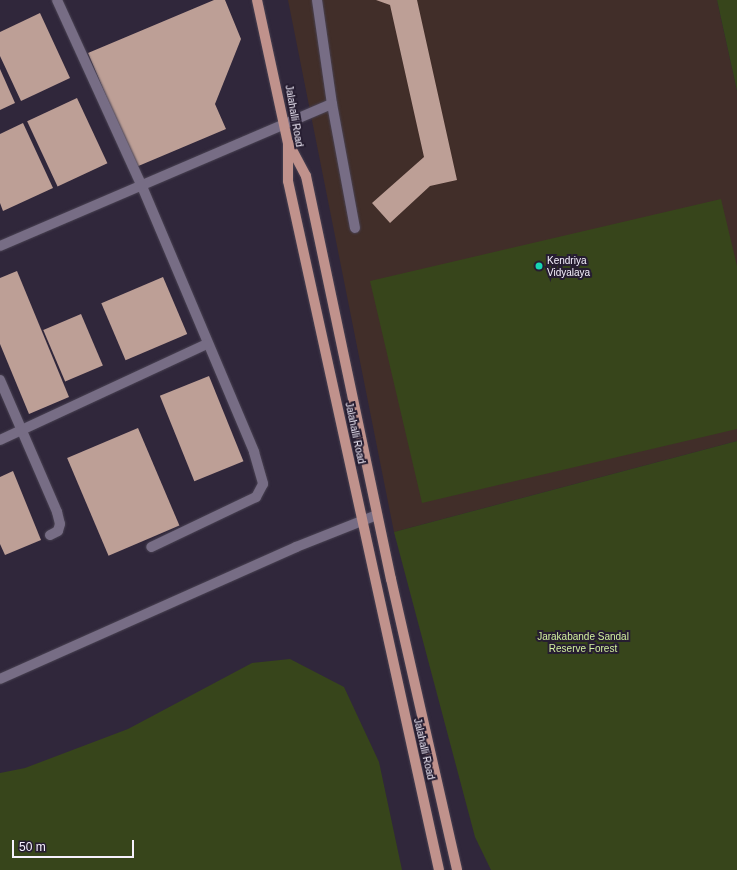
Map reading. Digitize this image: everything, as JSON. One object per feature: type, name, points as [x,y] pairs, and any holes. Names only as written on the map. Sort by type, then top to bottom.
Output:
[{"type":"main road","name":"Jalahalli Road","points":[[257,0],[288,143],[288,181],[361,520],[439,870]]},
{"type":"main road","points":[[288,143],[306,176],[377,514],[457,870]]},
{"type":"street","points":[[57,0],[141,184],[207,344],[254,452],[263,484],[256,497],[151,547]]},
{"type":"street","points":[[317,0],[332,104],[355,228]]},
{"type":"street","points":[[0,246],[141,184],[332,104]]},
{"type":"street","points":[[0,440],[207,344]]},
{"type":"street","points":[[0,380],[60,524],[58,531],[50,535]]},
{"type":"street","points":[[0,678],[377,514]]},
{"type":"shaded area","name":"Kendriya Vidyalaya","points":[[288,0],[717,0],[737,91],[737,441],[394,532]]},
{"type":"green space","points":[[717,0],[737,0],[737,91]]},
{"type":"green space","points":[[721,199],[737,266],[737,429],[422,503],[370,281]]},
{"type":"green space","name":"Jarakabande Sandal Reserve Forest","points":[[737,441],[737,870],[491,870],[475,837],[394,532]]},
{"type":"green space","points":[[290,659],[344,687],[379,762],[402,870],[0,870],[0,773],[25,768],[128,729],[252,663]]},
{"type":"building","points":[[214,0],[225,0],[241,39],[215,104],[226,129],[136,167],[88,53]]},
{"type":"building","points":[[376,0],[417,0],[457,180],[430,186],[390,223],[372,203],[424,157],[390,5]]},
{"type":"building","points":[[40,13],[70,78],[21,101],[0,56],[0,32]]},
{"type":"building","points":[[0,69],[15,103],[0,110]]},
{"type":"building","points":[[77,98],[107,163],[58,186],[27,121]]},
{"type":"building","points":[[23,123],[53,188],[3,211],[0,203],[0,134]]},
{"type":"building","points":[[17,271],[69,397],[29,414],[0,344],[0,278]]},
{"type":"building","points":[[163,277],[187,334],[126,360],[101,303]]},
{"type":"building","points":[[81,314],[103,366],[65,382],[43,330]]},
{"type":"building","points":[[209,376],[243,461],[194,481],[160,396]]},
{"type":"building","points":[[138,428],[179,526],[109,556],[67,458]]},
{"type":"building","points":[[13,471],[41,540],[5,555],[0,544],[0,477]]},
{"type":"place","name":"Kendriya Vidyalaya","points":[[539,266]]}]
